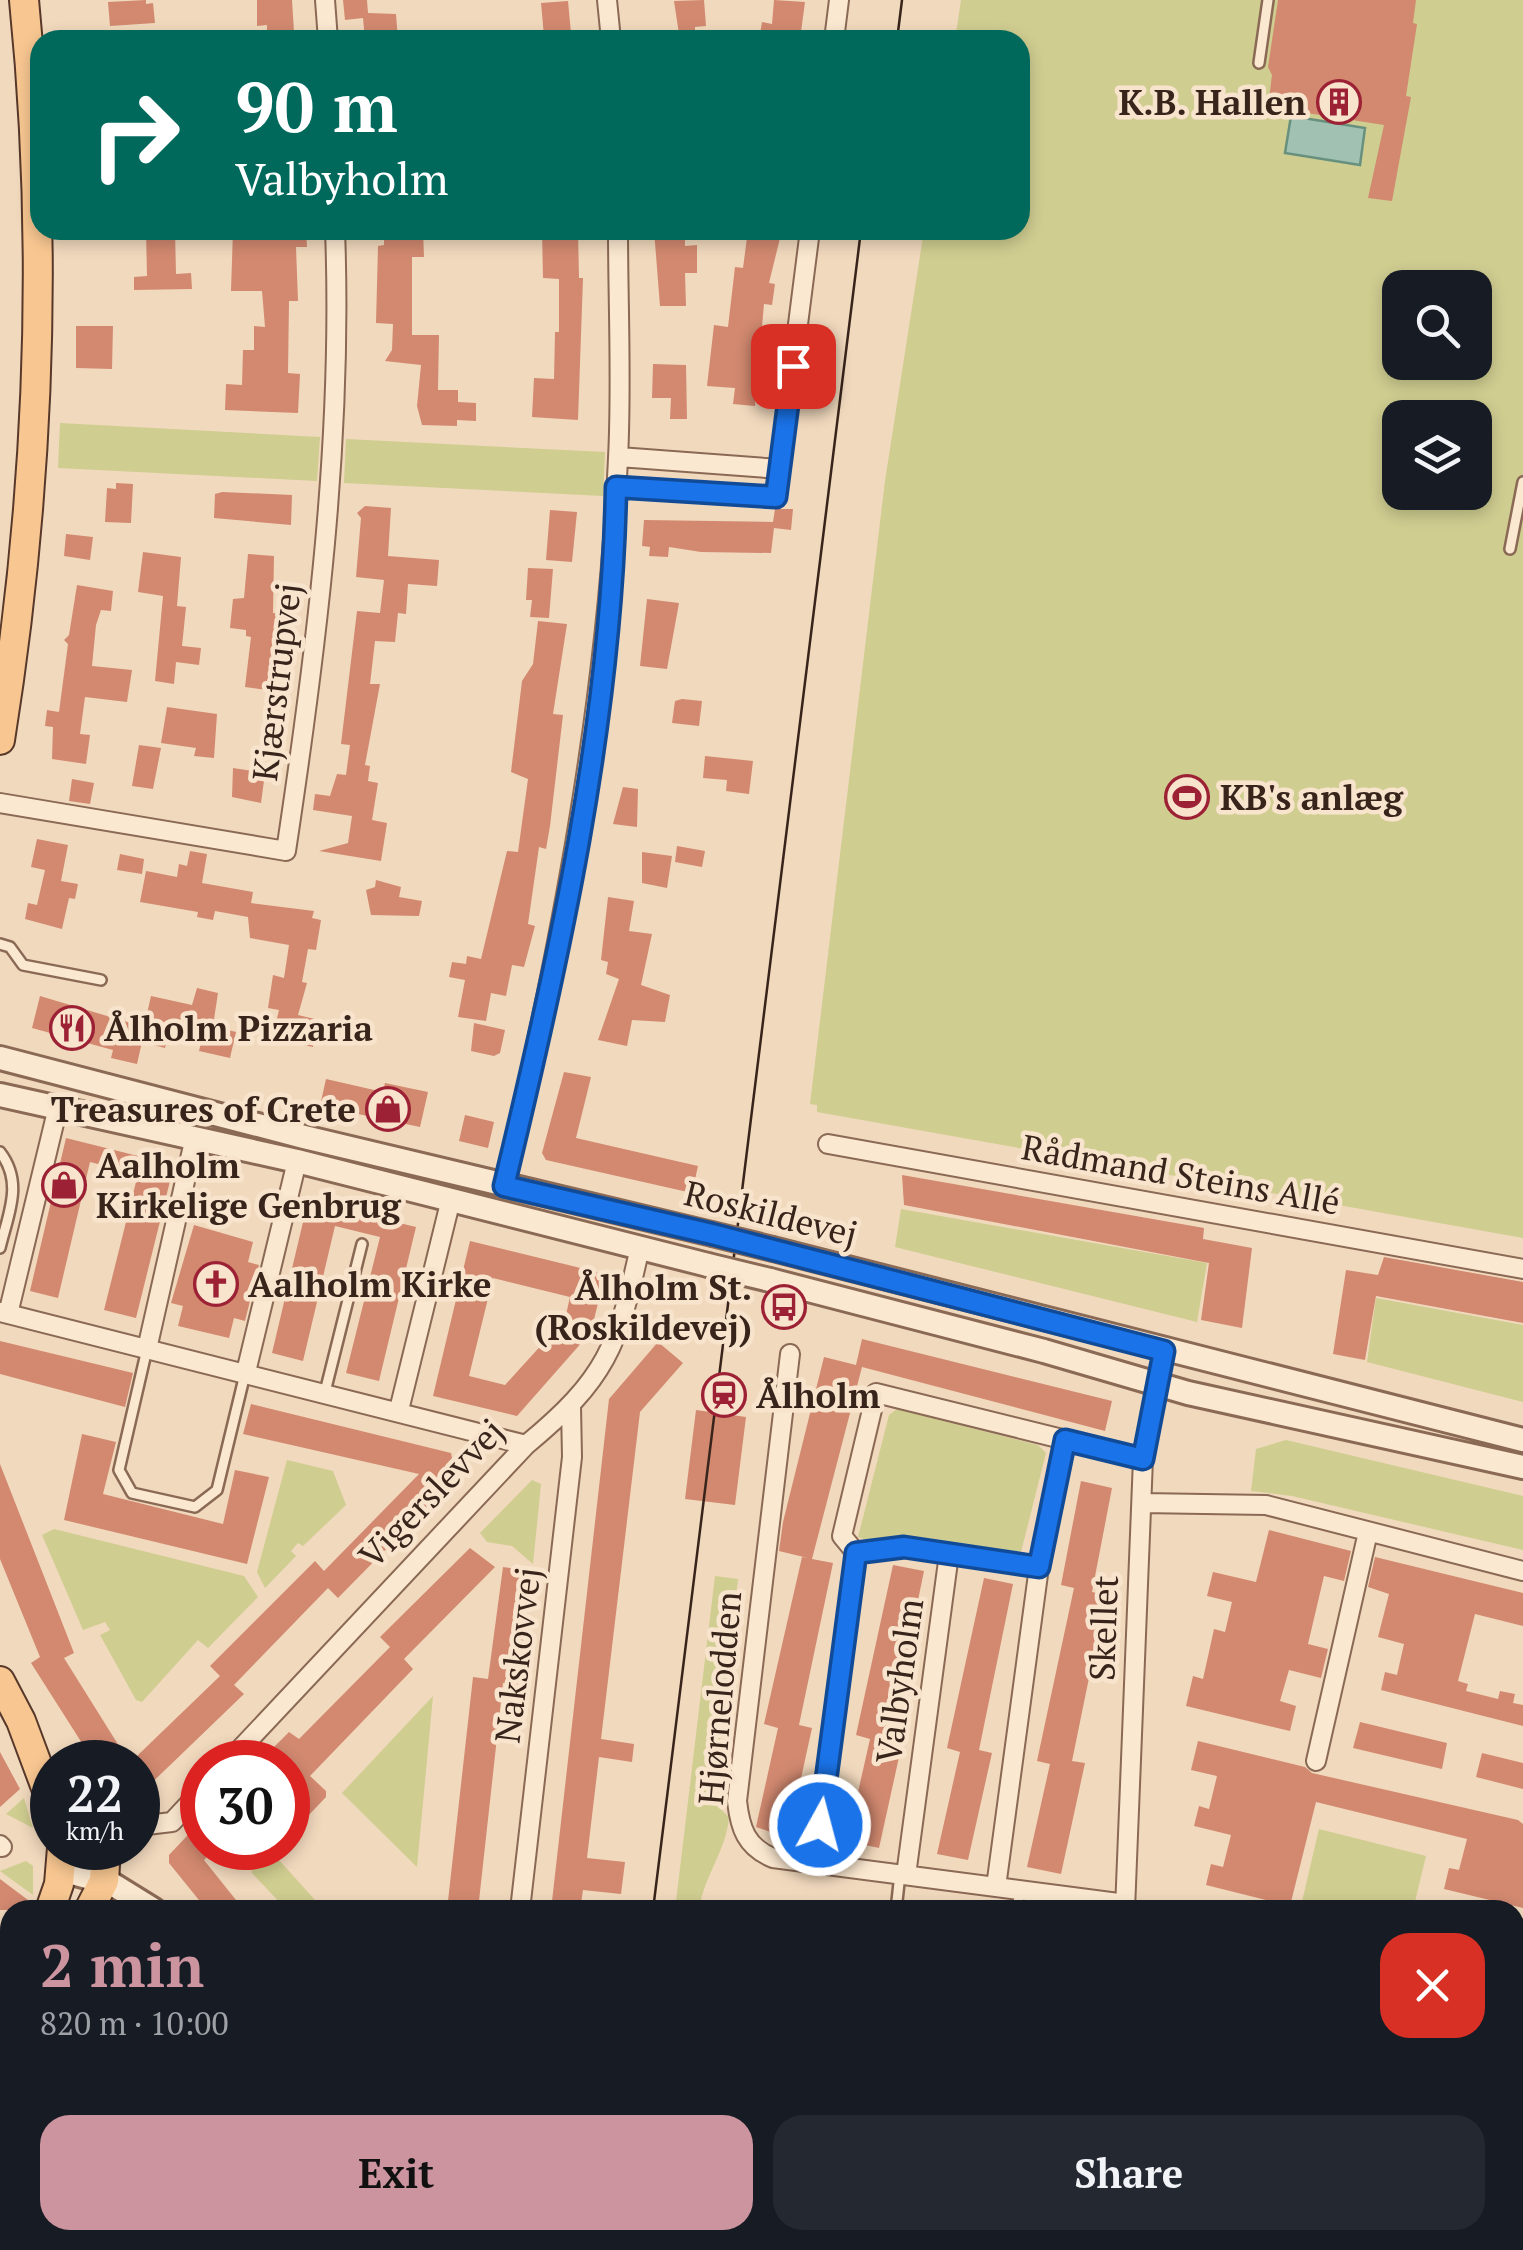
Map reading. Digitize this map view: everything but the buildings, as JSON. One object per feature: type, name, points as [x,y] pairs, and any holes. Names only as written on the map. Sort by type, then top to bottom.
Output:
[{"type":"main road","points":[[24,0],[30,86]]},
{"type":"main road","points":[[0,740],[25,564],[36,353],[35,240]]},
{"type":"main road","points":[[0,1681],[30,1745]]},
{"type":"main road","points":[[21,1721],[37,1740]]},
{"type":"main road","points":[[52,1900],[59,1870]]},
{"type":"main road","points":[[99,1900],[103,1870]]},
{"type":"street","points":[[324,0],[327,30]]},
{"type":"street","points":[[607,0],[610,30]]},
{"type":"street","points":[[835,30],[838,0]]},
{"type":"street","name":"Kjærstrupvej","points":[[0,803],[286,851],[318,631],[332,441],[335,240]]},
{"type":"street","points":[[504,1186],[549,996],[602,669],[618,457],[618,240]]},
{"type":"street","points":[[616,487],[776,497],[809,240]]},
{"type":"street","points":[[618,457],[780,469]]},
{"type":"street","name":"Roskildevej","points":[[0,1058],[1523,1440]]},
{"type":"street","name":"Roskildevej","points":[[0,1095],[195,1136],[452,1199],[1044,1350],[1156,1385],[1523,1467]]},
{"type":"street","points":[[58,1106],[4,1313],[526,1445]]},
{"type":"street","points":[[147,1349],[195,1136]]},
{"type":"street","name":"Rådmand Steins Allé","points":[[828,1144],[1523,1269]]},
{"type":"street","points":[[246,1372],[297,1161]]},
{"type":"street","points":[[399,1410],[452,1199]]},
{"type":"street","name":"Vigerslevvej","points":[[249,1740],[526,1445],[571,1407],[615,1345],[640,1247]]},
{"type":"street","name":"Skellet","points":[[1126,1900],[1143,1459],[1164,1351]]},
{"type":"street","name":"Hjørnelodden","points":[[790,1354],[737,1801],[739,1822],[757,1852],[814,1864],[1082,1900]]},
{"type":"street","name":"Valbyholm","points":[[814,1864],[856,1553],[842,1536],[876,1393],[1143,1459]]},
{"type":"street","name":"Nakskovvej","points":[[521,1900],[572,1457],[571,1407]]},
{"type":"street","points":[[996,1887],[1039,1567],[1065,1440]]},
{"type":"street","points":[[1142,1503],[1266,1505],[1523,1571]]},
{"type":"street","points":[[1316,1761],[1368,1532]]},
{"type":"street","name":"Valbyholm","points":[[856,1553],[904,1547],[1039,1567]]},
{"type":"street","name":"Valbyholm","points":[[903,1875],[949,1554]]},
{"type":"street","points":[[72,1870],[99,1900]]},
{"type":"lane","points":[[1260,63],[1268,0]]},
{"type":"lane","points":[[1510,549],[1523,482]]},
{"type":"lane","points":[[0,944],[10,947],[23,965],[101,980]]},
{"type":"lane","points":[[0,1152],[12,1167],[16,1185],[0,1248]]},
{"type":"lane","points":[[325,1392],[362,1244]]},
{"type":"lane","points":[[147,1349],[119,1470],[132,1492],[164,1500],[195,1507],[218,1490],[246,1372]]},
{"type":"lane","points":[[898,1900],[903,1875]]},
{"type":"lane","points":[[1018,1900],[1020,1890]]},
{"type":"shaded area","name":"KB's anlæg","points":[[961,0],[1523,0],[1523,1238],[817,1112],[817,1105],[810,1104],[885,481],[922,240],[1030,240],[1030,30],[956,30]]},
{"type":"shaded area","points":[[1291,116],[1365,128],[1360,165],[1285,153]]},
{"type":"shaded area","points":[[60,423],[320,437],[317,481],[58,468]]},
{"type":"shaded area","points":[[346,439],[605,452],[603,496],[344,483]]},
{"type":"shaded area","points":[[901,1209],[1207,1263],[1197,1322],[895,1247]]},
{"type":"shaded area","points":[[1376,1298],[1523,1325],[1523,1402],[1367,1362]]},
{"type":"shaded area","points":[[897,1409],[1038,1445],[1046,1453],[1021,1552],[907,1537],[858,1537],[889,1415]]},
{"type":"shaded area","points":[[1286,1440],[1523,1496],[1523,1550],[1292,1496],[1251,1491],[1256,1449]]},
{"type":"shaded area","points":[[287,1460],[333,1471],[346,1505],[303,1546],[298,1543],[291,1551],[296,1556],[265,1588],[257,1572]]},
{"type":"shaded area","points":[[532,1480],[541,1484],[533,1564],[512,1546],[487,1542],[480,1533]]},
{"type":"shaded area","points":[[54,1529],[244,1576],[258,1597],[208,1648],[198,1640],[142,1702],[136,1700],[100,1635],[110,1630],[105,1622],[83,1630],[42,1535]]},
{"type":"shaded area","points":[[715,1576],[738,1579],[713,1802],[729,1817],[727,1830],[702,1900],[676,1900]]},
{"type":"shaded area","points":[[433,1696],[417,1867],[342,1793]]},
{"type":"shaded area","points":[[24,1798],[30,1826],[6,1814]]},
{"type":"shaded area","points":[[1319,1829],[1426,1856],[1415,1900],[1302,1900]]},
{"type":"shaded area","points":[[26,1861],[30,1864],[33,1895],[0,1871]]},
{"type":"shaded area","points":[[253,1870],[288,1870],[315,1900],[278,1900]]},
{"type":"tram line","points":[[898,30],[902,0]]},
{"type":"tram line","points":[[654,1900],[860,240]]},
{"type":"place","name":"K.B. Hallen","points":[[1339,102]]},
{"type":"place","name":"KB's anlæg","points":[[1187,797]]},
{"type":"place","name":"Ålholm Pizzaria","points":[[72,1028]]},
{"type":"place","name":"Treasures of Crete","points":[[388,1109]]},
{"type":"place","name":"Aalholm Kirkelige Genbrug","points":[[64,1185]]},
{"type":"place","name":"Aalholm Kirke","points":[[216,1284]]},
{"type":"place","name":"Ålholm St. (Roskildevej)","points":[[784,1307]]},
{"type":"place","name":"Ålholm","points":[[724,1395]]},
{"type":"route","points":[[793,366],[776,497],[616,487],[602,669],[582,802],[549,996],[504,1186],[712,1234],[1164,1351],[1143,1459],[1065,1440],[1039,1567],[904,1547],[856,1553],[820,1825]]}]
